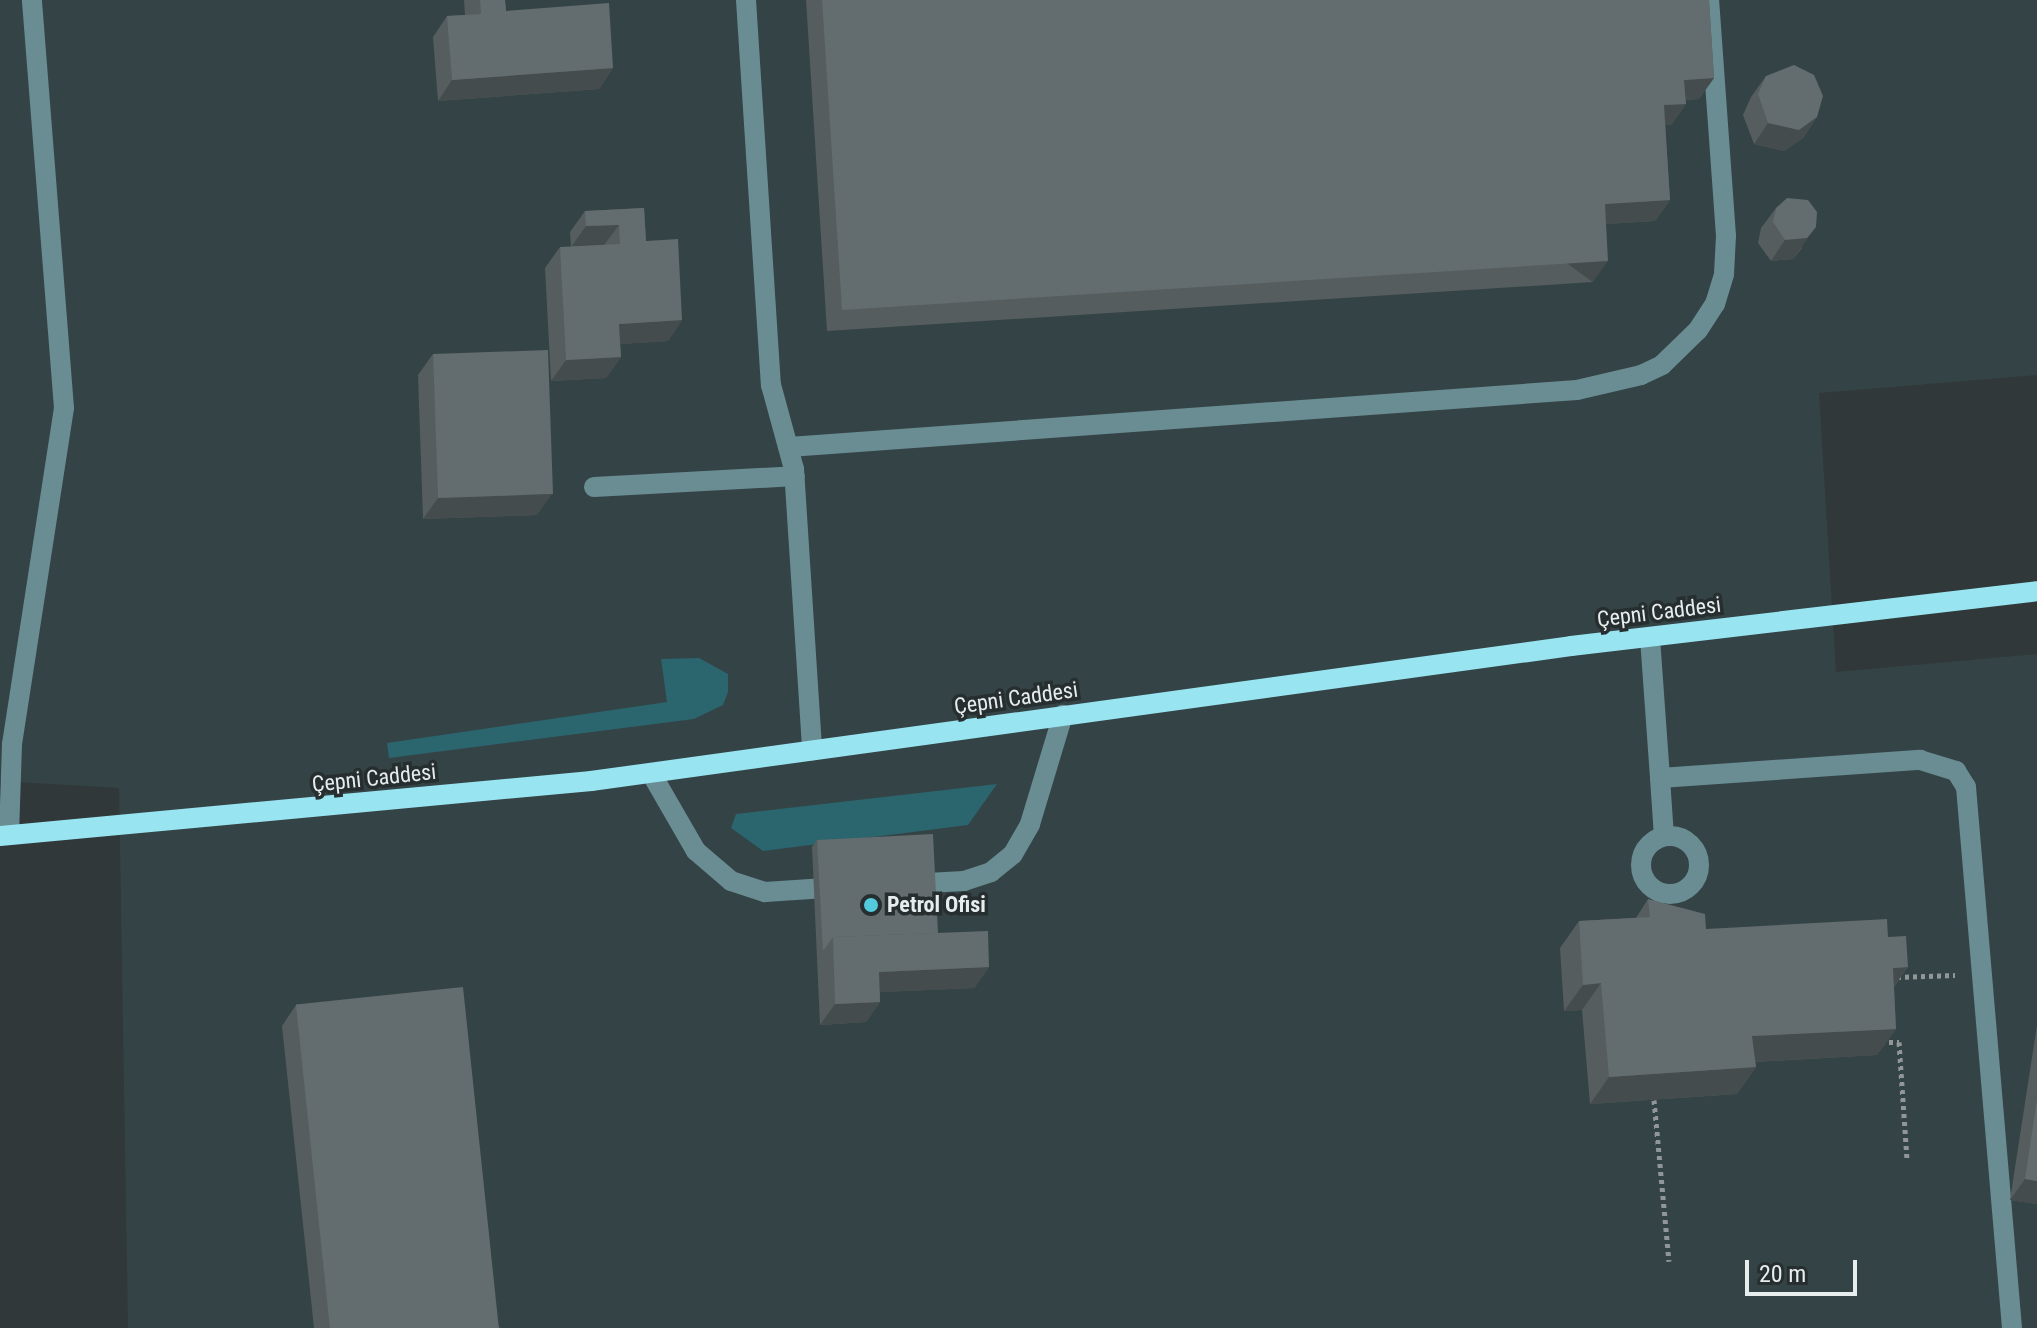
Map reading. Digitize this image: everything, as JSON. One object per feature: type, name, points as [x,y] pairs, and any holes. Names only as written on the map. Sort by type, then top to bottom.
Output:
[{"type":"main road","name":"Çepni Caddesi","points":[[5,836],[651,773],[1063,715],[2037,591]]},
{"type":"street","points":[[5,836],[12,744],[64,408],[32,0]]},
{"type":"street","points":[[746,0],[771,385],[795,476],[812,750]]},
{"type":"street","points":[[789,447],[1577,390],[1641,375],[1662,365],[1698,330],[1715,304],[1724,274],[1726,236],[1709,0]]},
{"type":"street","points":[[594,487],[795,476]]},
{"type":"street","points":[[1650,638],[1664,836]]},
{"type":"street","points":[[888,885],[964,881],[991,872],[1013,854],[1030,824],[1063,715]]},
{"type":"street","points":[[1660,778],[1920,760],[1956,771],[1972,811],[2012,1328]]},
{"type":"street","points":[[651,773],[696,851],[731,881],[765,892],[857,887]]},
{"type":"path","points":[[1888,978],[1984,973]]},
{"type":"path","points":[[1876,1043],[1899,1042],[1907,1159]]},
{"type":"path","points":[[1654,1100],[1669,1261]]},
{"type":"shaded area","points":[[0,0],[2037,0],[2037,375],[1819,393],[1836,672],[2037,654],[2037,1328],[128,1328],[119,788],[0,781]]},
{"type":"shaded area","points":[[699,658],[728,674],[728,692],[723,705],[694,719],[389,758],[387,743],[667,702],[661,659]]},
{"type":"shaded area","points":[[997,784],[968,825],[763,851],[731,828],[736,814]]},
{"type":"building","points":[[480,0],[505,0],[506,11],[609,3],[613,68],[452,80],[447,16],[481,14]]},
{"type":"building","points":[[822,0],[1709,0],[1714,78],[1684,80],[1686,104],[1664,105],[1670,200],[1605,204],[1608,261],[842,310]]},
{"type":"building","points":[[1794,65],[1814,75],[1823,96],[1817,117],[1799,130],[1768,123],[1758,94],[1766,76]]},
{"type":"building","points":[[1787,198],[1808,200],[1817,212],[1816,227],[1807,238],[1785,240],[1773,222],[1776,208]]},
{"type":"building","points":[[644,208],[646,241],[678,239],[682,320],[619,324],[621,357],[566,360],[560,247],[620,244],[619,225],[586,226],[585,211]]},
{"type":"building","points":[[548,350],[553,494],[438,498],[433,354]]},
{"type":"building","points":[[933,834],[938,933],[833,937],[823,951],[817,840]]},
{"type":"building","points":[[1648,899],[1705,914],[1706,929],[1887,919],[1888,937],[1906,936],[1908,967],[1893,968],[1896,1029],[1752,1036],[1756,1067],[1609,1077],[1601,983],[1583,985],[1579,921],[1650,917]]},
{"type":"building","points":[[988,931],[989,967],[879,972],[880,1002],[835,1004],[833,937]]},
{"type":"building","points":[[463,987],[499,1328],[330,1328],[296,1005]]},
{"type":"building","points":[[2037,1099],[2037,1181],[2025,1179]]},
{"type":"place","name":"Petrol Ofisi","points":[[871,905]]}]
